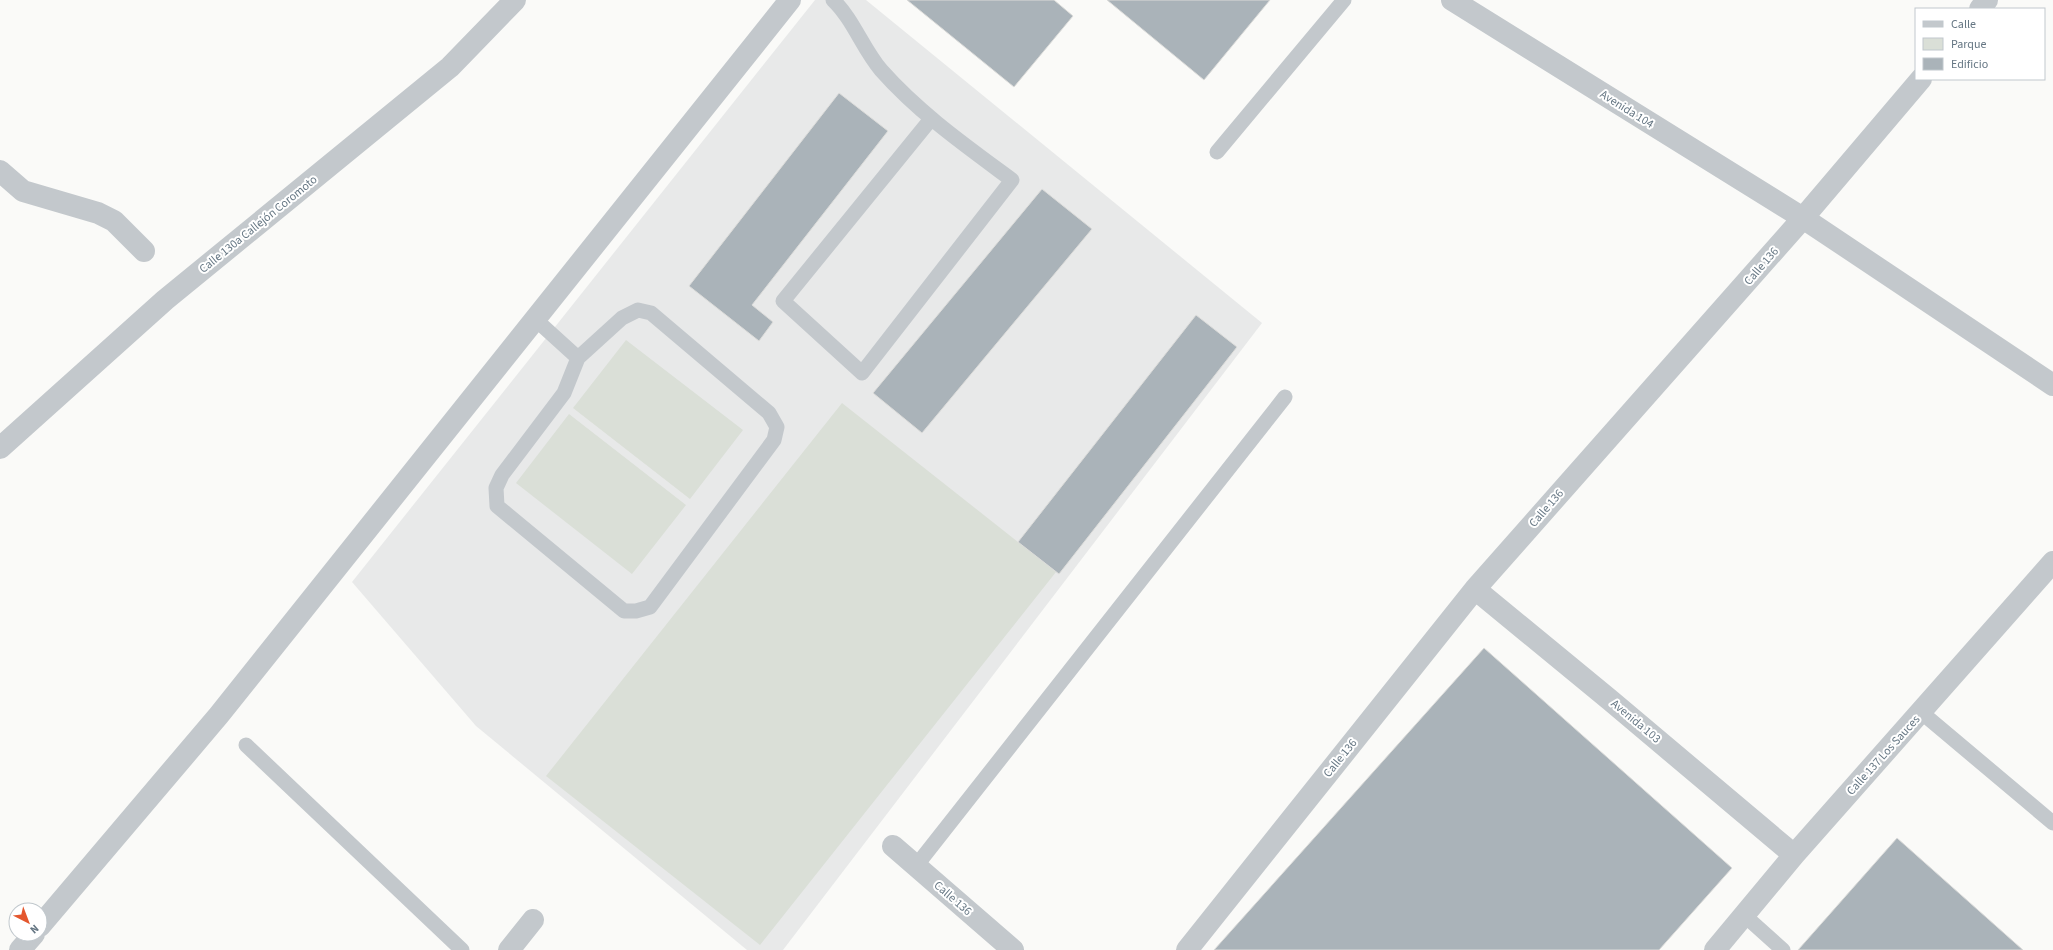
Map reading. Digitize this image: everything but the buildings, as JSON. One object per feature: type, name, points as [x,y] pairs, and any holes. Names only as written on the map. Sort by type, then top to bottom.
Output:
[{"type":"street","name":"Calle 130a Callejón Coromoto","points":[[0,448],[165,300],[450,67],[515,0]]},
{"type":"street","points":[[48,917],[219,715],[790,0]]},
{"type":"street","name":"Avenida 104","points":[[1452,0],[1803,218],[2053,385]]},
{"type":"street","points":[[1981,8],[1987,0]]},
{"type":"street","name":"Calle 136","points":[[1187,950],[1476,589],[1803,218],[1920,80]]},
{"type":"street","points":[[0,171],[23,191],[98,213],[114,221],[144,251]]},
{"type":"street","name":"Calle 137 Los Sauces","points":[[1715,950],[1794,856],[2053,562]]},
{"type":"street","name":"Avenida 103","points":[[1476,589],[1794,856]]},
{"type":"street","name":"Calle 136","points":[[893,846],[1013,950]]},
{"type":"street","points":[[509,950],[533,920]]},
{"type":"street","points":[[20,950],[27,942]]},
{"type":"lane","points":[[833,0],[842,9],[853,29],[880,69],[931,120],[1012,180],[862,373],[783,301],[920,131],[931,120]]},
{"type":"lane","points":[[1217,152],[1344,0]]},
{"type":"lane","points":[[638,310],[651,313],[769,412],[777,427],[774,440],[650,607],[636,612],[624,611],[497,506],[496,488],[502,475],[564,393],[578,358],[622,318],[638,310]]},
{"type":"lane","points":[[535,319],[578,358]]},
{"type":"lane","points":[[916,866],[1285,396]]},
{"type":"lane","points":[[1921,712],[2053,823]]},
{"type":"lane","points":[[246,745],[462,950]]},
{"type":"lane","points":[[1744,915],[1783,950]]},
{"type":"shaded area","points":[[815,0],[866,0],[1262,323],[783,950],[747,950],[476,726],[352,582]]},
{"type":"green space","points":[[626,340],[743,430],[690,499],[573,408]]},
{"type":"green space","points":[[842,403],[1056,572],[760,945],[546,776]]},
{"type":"green space","points":[[569,414],[686,505],[632,574],[516,483]]}]
